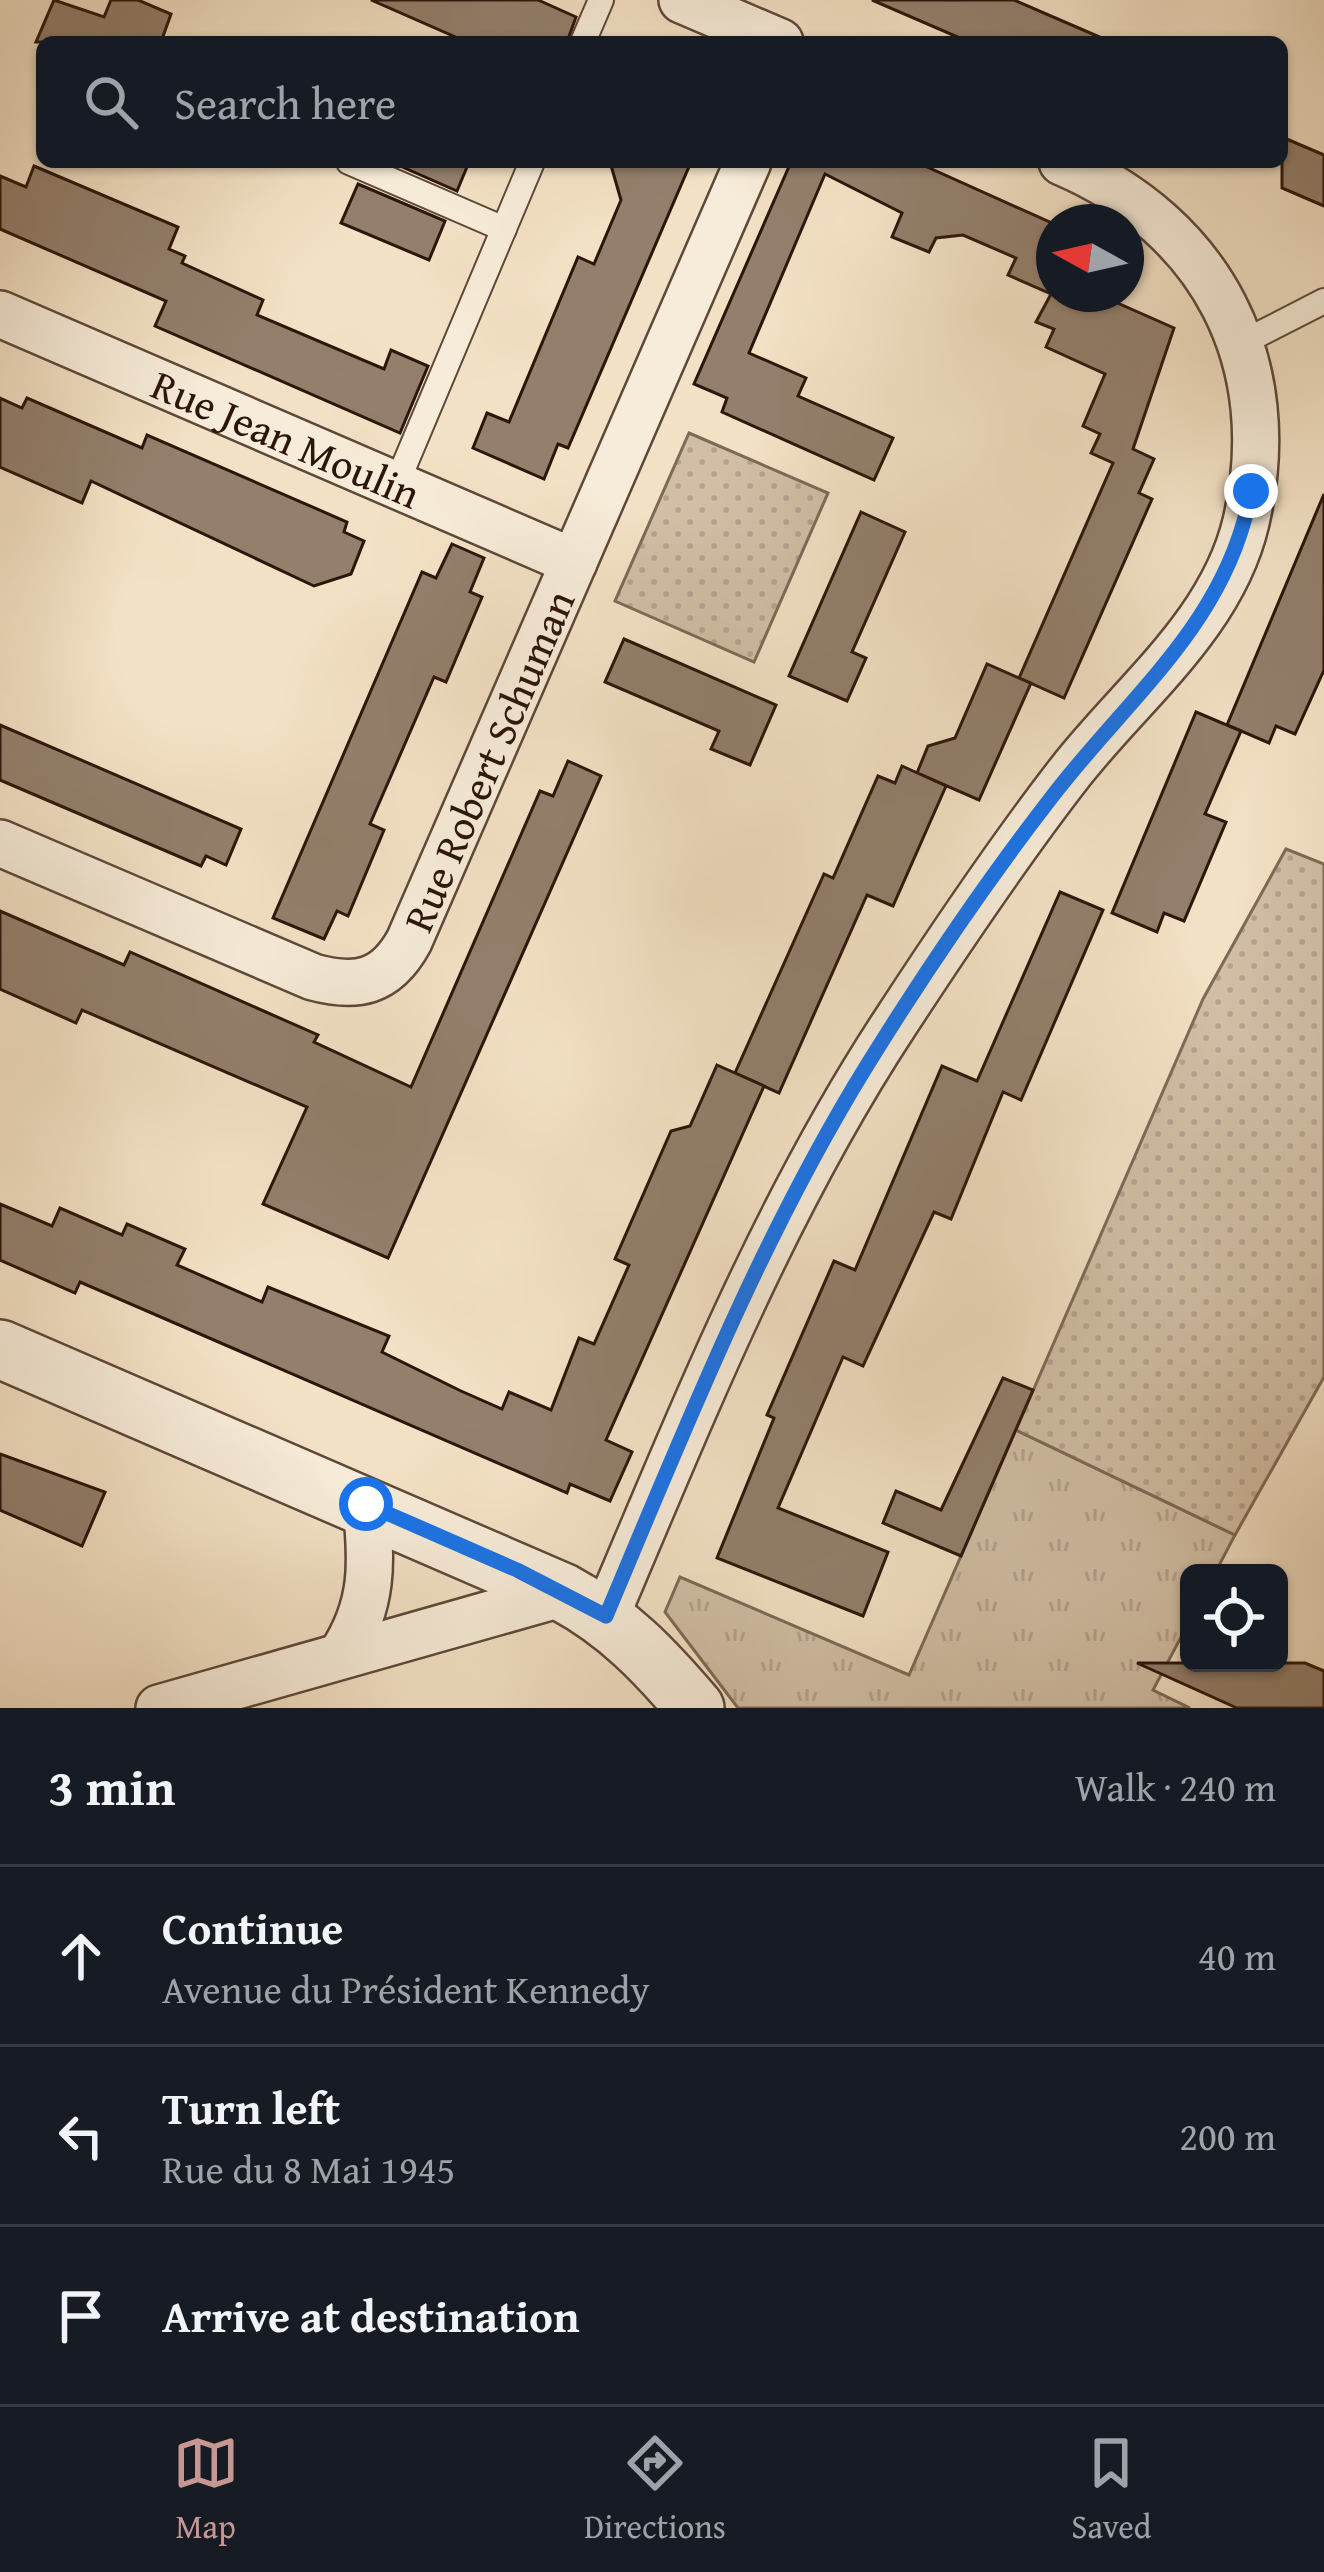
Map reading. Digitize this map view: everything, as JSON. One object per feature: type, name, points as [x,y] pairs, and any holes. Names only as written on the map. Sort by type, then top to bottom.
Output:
[{"type":"street","points":[[682,0],[766,36]]},
{"type":"street","name":"Rue Robert Schuman","points":[[0,843],[313,977],[371,982],[388,973],[409,941],[745,168]]},
{"type":"street","points":[[585,1604],[866,1067],[1043,808],[1219,592],[1245,524],[1255,463],[1252,398],[1240,344],[1216,289],[1179,238],[1133,200],[1073,168]]},
{"type":"street","name":"Rue Jean Moulin","points":[[0,314],[574,562]]},
{"type":"street","points":[[0,1349],[366,1504],[585,1604],[640,1646],[695,1708]]},
{"type":"street","points":[[341,1655],[364,1615],[370,1588],[366,1504]]},
{"type":"street","points":[[159,1708],[341,1655],[585,1604]]},
{"type":"lane","points":[[586,36],[601,0]]},
{"type":"lane","points":[[363,168],[504,229]]},
{"type":"lane","points":[[396,485],[529,168]]},
{"type":"lane","points":[[1240,344],[1324,301]]},
{"type":"green space","points":[[689,433],[828,493],[754,662],[615,601]]},
{"type":"green space","points":[[1286,849],[1324,864],[1324,1377],[1235,1535],[1016,1430],[1203,999]]},
{"type":"green space","points":[[1016,1430],[1235,1535],[1220,1564],[1180,1564],[1180,1639],[1153,1690],[1190,1708],[738,1708],[665,1612],[680,1577],[909,1675]]},
{"type":"building","points":[[54,0],[104,17],[111,0],[138,0],[171,14],[163,36],[39,36]]},
{"type":"building","points":[[371,0],[538,0],[576,17],[569,36],[453,36]]},
{"type":"building","points":[[872,0],[1014,0],[1097,36],[955,36]]},
{"type":"building","points":[[1288,140],[1324,155],[1324,206],[1282,188]]},
{"type":"building","points":[[34,166],[178,227],[169,249],[185,256],[182,263],[263,300],[257,315],[384,369],[391,350],[428,366],[400,433],[155,326],[166,301],[0,229],[0,176],[26,187]]},
{"type":"building","points":[[405,168],[467,168],[457,191]]},
{"type":"building","points":[[612,168],[688,168],[568,448],[558,444],[544,479],[473,448],[487,413],[509,422],[578,257],[594,264],[621,200]]},
{"type":"building","points":[[788,168],[929,168],[1036,216],[1036,287],[1008,275],[1016,258],[963,235],[936,238],[929,252],[892,237],[902,213],[825,174],[749,353],[806,378],[798,396],[893,438],[874,480],[722,412],[727,398],[694,384]]},
{"type":"building","points":[[358,184],[445,221],[429,260],[341,223]]},
{"type":"building","points":[[1041,312],[1138,312],[1174,328],[1133,449],[1154,459],[1139,493],[1152,499],[1064,698],[1031,683],[979,800],[917,773],[928,746],[955,738],[987,664],[1019,678],[1113,463],[1091,453],[1100,434],[1083,426],[1105,374],[1046,347],[1054,329],[1036,322]]},
{"type":"building","points":[[0,398],[22,408],[27,398],[142,448],[147,435],[347,522],[344,532],[364,541],[351,574],[314,586],[91,481],[82,503],[0,467]]},
{"type":"building","points":[[1324,494],[1324,670],[1295,734],[1276,726],[1269,743],[1227,725]]},
{"type":"building","points":[[861,512],[905,532],[852,652],[866,658],[847,701],[789,676]]},
{"type":"building","points":[[452,544],[484,558],[470,592],[482,597],[446,682],[434,677],[370,824],[384,830],[348,916],[337,911],[324,939],[273,918],[422,572],[436,578]]},
{"type":"building","points":[[624,639],[776,705],[750,765],[711,749],[719,731],[605,682]]},
{"type":"building","points":[[1196,712],[1241,731],[1205,814],[1226,822],[1184,921],[1164,913],[1157,932],[1112,913]]},
{"type":"building","points":[[0,725],[241,829],[226,865],[206,856],[201,866],[0,780]]},
{"type":"building","points":[[568,761],[601,776],[388,1258],[263,1204],[307,1107],[82,1010],[76,1023],[0,989],[0,911],[124,965],[130,952],[318,1035],[314,1042],[411,1087],[540,791],[553,796]]},
{"type":"building","points":[[902,766],[946,786],[893,906],[867,895],[779,1093],[735,1073],[824,874],[833,878],[878,776],[895,783]]},
{"type":"building","points":[[1060,892],[1103,910],[1021,1100],[1003,1092],[951,1219],[934,1212],[863,1366],[843,1357],[778,1508],[888,1552],[863,1616],[717,1558],[774,1418],[767,1415],[834,1261],[855,1270],[942,1066],[977,1081]]},
{"type":"building","points":[[717,1065],[764,1086],[606,1440],[632,1452],[610,1501],[570,1484],[567,1493],[80,1282],[75,1293],[0,1260],[0,1204],[52,1226],[60,1208],[122,1235],[127,1224],[185,1249],[177,1265],[262,1302],[268,1287],[389,1336],[382,1352],[502,1409],[509,1392],[551,1410],[579,1338],[594,1344],[629,1265],[615,1259],[671,1131],[690,1126]]},
{"type":"building","points":[[1003,1378],[1033,1390],[961,1556],[883,1523],[896,1491],[941,1510]]},
{"type":"building","points":[[0,1454],[105,1492],[82,1546],[0,1510]]},
{"type":"building","points":[[1137,1663],[1180,1663],[1180,1672],[1288,1672],[1288,1663],[1305,1663],[1324,1671],[1324,1708],[1237,1708]]},
{"type":"route","points":[[366,1504],[517,1570],[606,1616],[764,1258],[866,1067],[1043,808],[1204,616],[1238,549],[1251,491]]}]
